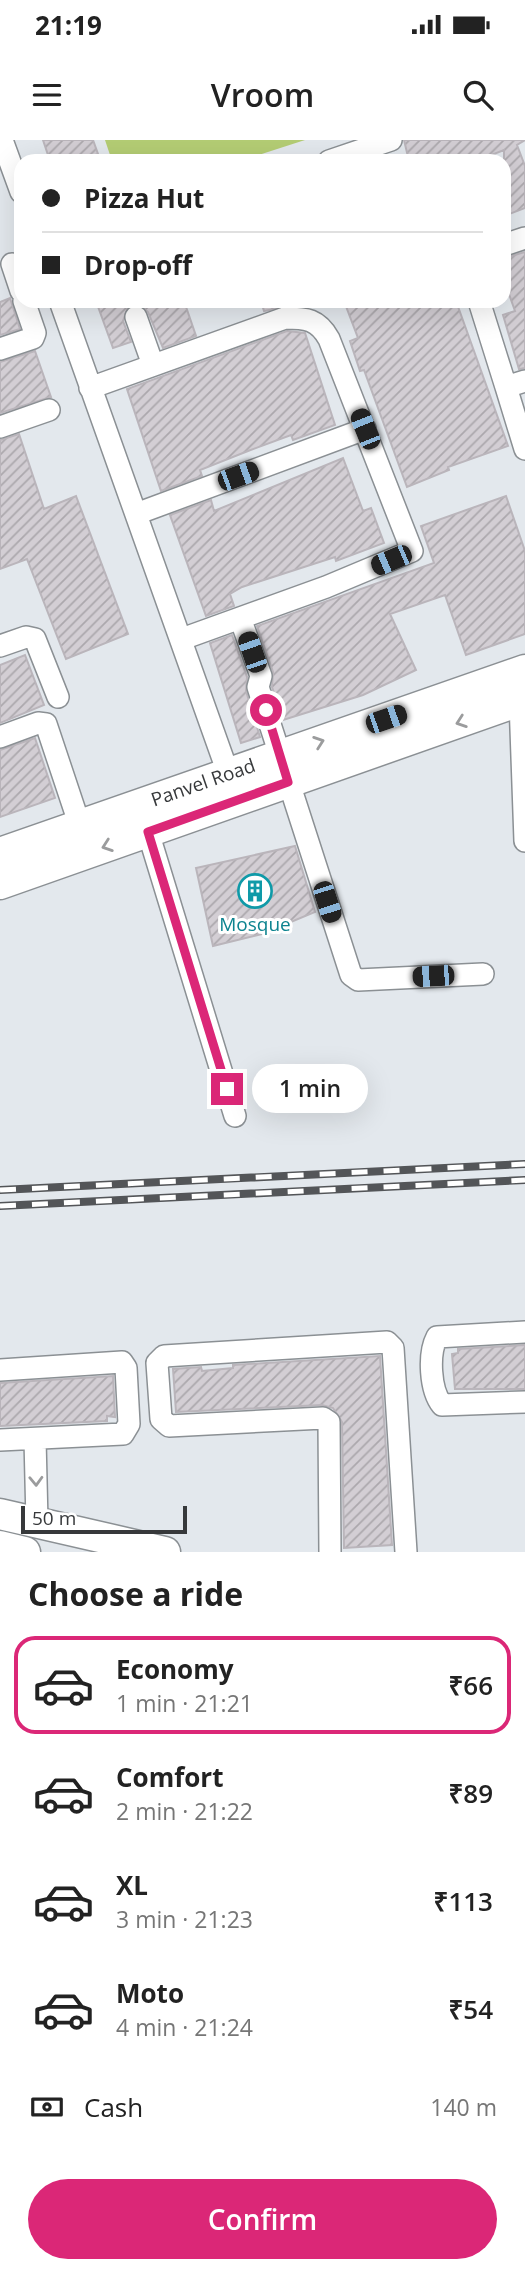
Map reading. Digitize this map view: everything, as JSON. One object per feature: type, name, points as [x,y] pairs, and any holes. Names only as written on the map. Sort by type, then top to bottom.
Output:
[{"type":"street","points":[[2,140],[14,173]]},
{"type":"street","points":[[353,154],[391,140]]},
{"type":"street","points":[[0,349],[33,338],[35,333],[26,308]]},
{"type":"street","points":[[62,308],[233,787]]},
{"type":"street","points":[[482,308],[515,384],[525,449]]},
{"type":"street","points":[[136,317],[153,365]]},
{"type":"street","points":[[90,388],[285,318],[308,318],[321,326],[329,338],[412,551],[326,587],[182,639]]},
{"type":"street","points":[[0,427],[49,410]]},
{"type":"street","points":[[136,514],[365,429]]},
{"type":"street","points":[[240,618],[261,676],[258,687],[351,975],[358,980],[483,974]]},
{"type":"street","points":[[0,646],[26,637],[35,639],[58,697]]},
{"type":"street","name":"Panvel Road","points":[[285,769],[525,670]]},
{"type":"street","points":[[523,700],[525,841]]},
{"type":"street","name":"Panvel Road","points":[[0,853],[80,825],[233,787],[285,769],[523,700]]},
{"type":"street","points":[[0,737],[38,723],[46,724],[80,825]]},
{"type":"street","name":"Panvel Road","points":[[0,884],[148,832],[233,787]]},
{"type":"street","points":[[148,832],[235,1116]]},
{"type":"street","points":[[525,1332],[437,1337],[432,1347],[434,1395],[442,1405],[525,1402]]},
{"type":"street","points":[[330,1552],[329,1422],[323,1418],[169,1426],[161,1419],[157,1363],[164,1356],[387,1342],[393,1348],[406,1552]]},
{"type":"street","points":[[0,1370],[122,1362],[126,1368],[129,1424],[123,1434],[0,1440]]},
{"type":"street","points":[[35,1439],[37,1522]]},
{"type":"street","points":[[0,1514],[165,1552]]},
{"type":"street","points":[[0,1546],[26,1552]]},
{"type":"green space","points":[[105,140],[305,140],[262,154],[110,154]]},
{"type":"building","points":[[43,140],[93,140],[98,154],[48,154]]},
{"type":"building","points":[[404,140],[525,140],[517,145],[525,166],[525,208],[511,213],[511,154],[504,154],[504,150],[494,154],[407,154]]},
{"type":"building","points":[[525,252],[525,368],[519,369],[503,315],[515,311],[511,300],[511,256]]},
{"type":"building","points":[[10,298],[20,329],[0,335],[0,302]]},
{"type":"building","points":[[99,308],[128,308],[123,321],[131,342],[113,348]]},
{"type":"building","points":[[144,308],[186,308],[196,336],[163,348],[148,312]]},
{"type":"building","points":[[347,308],[459,308],[508,446],[448,467],[449,470],[407,487],[364,370],[360,371],[350,341],[358,338]]},
{"type":"building","points":[[287,331],[305,333],[335,425],[293,440],[291,435],[248,451],[200,470],[202,476],[161,491],[127,389]]},
{"type":"building","points":[[35,351],[51,397],[0,413],[0,362]]},
{"type":"building","points":[[19,434],[44,509],[76,496],[128,634],[66,659],[27,559],[0,569],[0,440]]},
{"type":"building","points":[[343,458],[363,511],[371,508],[384,543],[336,561],[335,557],[242,587],[230,594],[234,606],[206,616],[170,515],[211,500],[214,511]]},
{"type":"building","points":[[506,496],[525,551],[525,634],[466,655],[445,595],[390,614],[416,670],[363,695],[283,720],[272,687],[273,672],[257,626],[434,563],[421,526]]},
{"type":"building","points":[[232,635],[247,677],[246,691],[260,737],[241,743],[210,643]]},
{"type":"building","points":[[25,655],[44,705],[0,723],[0,665]]},
{"type":"building","points":[[35,738],[55,798],[0,817],[0,750]]},
{"type":"building","name":"Mosque","points":[[295,846],[315,912],[262,934],[213,946],[196,868]]},
{"type":"building","points":[[525,1345],[525,1389],[455,1389],[452,1354],[458,1353],[458,1349]]},
{"type":"building","points":[[380,1356],[392,1545],[344,1548],[342,1422],[333,1408],[322,1405],[176,1412],[173,1369],[201,1367],[202,1371],[233,1368],[233,1365]]},
{"type":"building","points":[[113,1376],[115,1417],[107,1416],[107,1421],[0,1426],[0,1383]]},
{"type":"railway","points":[[0,1190],[525,1164]]},
{"type":"railway","points":[[0,1206],[525,1180]]},
{"type":"place","name":"Mosque","points":[[255,891]]},
{"type":"route","points":[[227,1089],[148,832],[288,782],[282,755],[266,710]]}]
